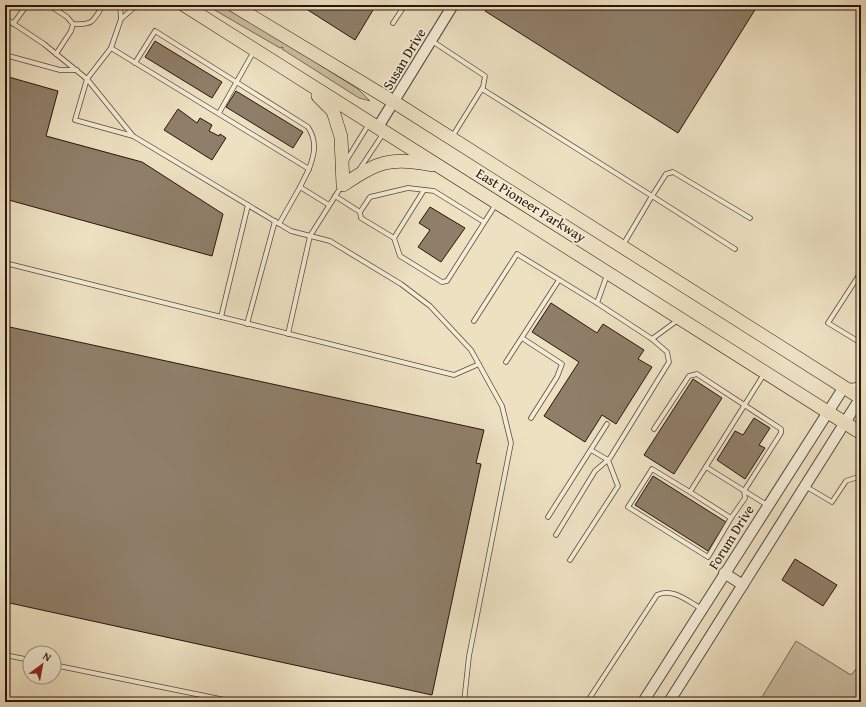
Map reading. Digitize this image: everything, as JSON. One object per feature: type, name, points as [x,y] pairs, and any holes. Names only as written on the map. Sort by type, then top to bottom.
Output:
[{"type":"main road","name":"East Pioneer Parkway","points":[[184,5],[861,433]]},
{"type":"main road","name":"East Pioneer Parkway","points":[[233,5],[394,102],[844,387],[860,393]]},
{"type":"main road","points":[[292,72],[333,111],[341,138],[343,185]]},
{"type":"main road","points":[[343,185],[366,170],[389,161],[414,161],[441,167]]},
{"type":"street","name":"Susan Drive","points":[[378,127],[453,5]]},
{"type":"street","name":"Forum Drive","points":[[643,702],[767,505],[844,387]]},
{"type":"street","points":[[669,702],[845,423],[860,393]]},
{"type":"street","points":[[724,573],[743,585]]},
{"type":"lane","points":[[14,24],[27,5]]},
{"type":"lane","points":[[49,5],[67,17],[73,24],[88,25],[93,21],[102,5]]},
{"type":"lane","points":[[120,5],[121,18],[111,48],[87,79],[75,120],[133,136],[291,231],[330,241],[401,284],[430,306],[471,350],[502,406],[511,443],[469,656],[464,702]]},
{"type":"lane","points":[[121,18],[137,5]]},
{"type":"lane","points":[[393,23],[405,5]]},
{"type":"lane","points":[[5,18],[56,54],[87,79],[133,136]]},
{"type":"lane","points":[[56,54],[71,31],[73,24]]},
{"type":"lane","points":[[135,62],[155,31],[308,127],[314,136],[315,148],[309,169],[280,224]]},
{"type":"lane","points":[[432,40],[485,76],[482,89],[451,138]]},
{"type":"lane","points":[[111,48],[309,169]]},
{"type":"lane","points":[[219,113],[255,49]]},
{"type":"lane","points":[[5,55],[60,70],[77,70]]},
{"type":"lane","points":[[482,89],[735,249]]},
{"type":"lane","points":[[288,334],[310,236],[335,196],[343,185],[357,172],[381,137],[378,127],[367,127],[345,163],[343,185]]},
{"type":"lane","points":[[622,246],[666,174],[673,172],[750,218]]},
{"type":"lane","points":[[300,187],[329,205]]},
{"type":"lane","points":[[484,222],[434,191],[408,188],[370,197],[360,212],[361,218],[394,238],[400,256],[442,282],[447,281],[497,202]]},
{"type":"lane","points":[[394,238],[424,190]]},
{"type":"lane","points":[[335,196],[360,212]]},
{"type":"lane","points":[[221,317],[248,204]]},
{"type":"lane","points":[[247,324],[275,221]]},
{"type":"lane","points":[[474,320],[517,254],[597,303],[652,339],[667,352],[669,362],[608,460],[595,471],[556,535]]},
{"type":"lane","points":[[5,263],[454,375],[479,364]]},
{"type":"lane","points":[[861,272],[828,323],[861,343]]},
{"type":"lane","points":[[597,303],[608,273]]},
{"type":"lane","points":[[506,362],[559,280]]},
{"type":"lane","points":[[652,339],[679,319]]},
{"type":"lane","points":[[522,338],[562,364],[557,377],[531,418]]},
{"type":"lane","points":[[690,492],[765,372]]},
{"type":"lane","points":[[654,429],[689,376],[697,374],[781,429],[781,433],[744,491],[745,498],[708,557],[628,507],[652,469],[732,518]]},
{"type":"lane","points":[[860,393],[861,378]]},
{"type":"lane","points":[[548,517],[607,424]]},
{"type":"lane","points":[[570,560],[618,486],[608,460],[590,450]]},
{"type":"lane","points":[[706,467],[767,505]]},
{"type":"lane","points":[[805,486],[832,502],[846,481],[861,476]]},
{"type":"lane","points":[[587,702],[657,596],[668,592],[675,594],[702,609]]},
{"type":"lane","points":[[5,655],[22,658]]},
{"type":"lane","points":[[62,667],[235,702]]},
{"type":"shaded area","points":[[206,5],[225,5],[358,89],[370,101],[359,98],[282,49],[283,47],[280,48]]},
{"type":"shaded area","points":[[796,641],[851,675],[861,663],[861,702],[759,702]]},
{"type":"building","points":[[300,5],[376,5],[355,40]]},
{"type":"building","points":[[488,5],[758,5],[678,133],[485,11]]},
{"type":"building","points":[[155,41],[222,82],[212,98],[145,57]]},
{"type":"building","points":[[5,76],[58,91],[46,136],[142,162],[223,214],[212,256],[5,199]]},
{"type":"building","points":[[236,91],[303,132],[293,148],[226,107]]},
{"type":"building","points":[[178,109],[197,123],[200,118],[212,125],[209,131],[219,136],[220,134],[226,138],[212,160],[164,130]]},
{"type":"building","points":[[430,207],[465,228],[441,262],[418,247],[430,230],[419,223]]},
{"type":"building","points":[[551,303],[597,333],[603,324],[644,350],[638,359],[652,367],[616,424],[602,415],[585,442],[544,416],[579,362],[532,332]]},
{"type":"building","points":[[5,326],[484,430],[476,463],[481,464],[432,695],[5,602]]},
{"type":"building","points":[[693,379],[722,398],[674,474],[644,455]]},
{"type":"building","points":[[754,418],[770,428],[759,445],[765,448],[745,479],[717,460],[735,431],[743,435]]},
{"type":"building","points":[[653,476],[726,522],[708,551],[635,505]]},
{"type":"building","points":[[795,559],[837,585],[823,606],[782,580]]}]
